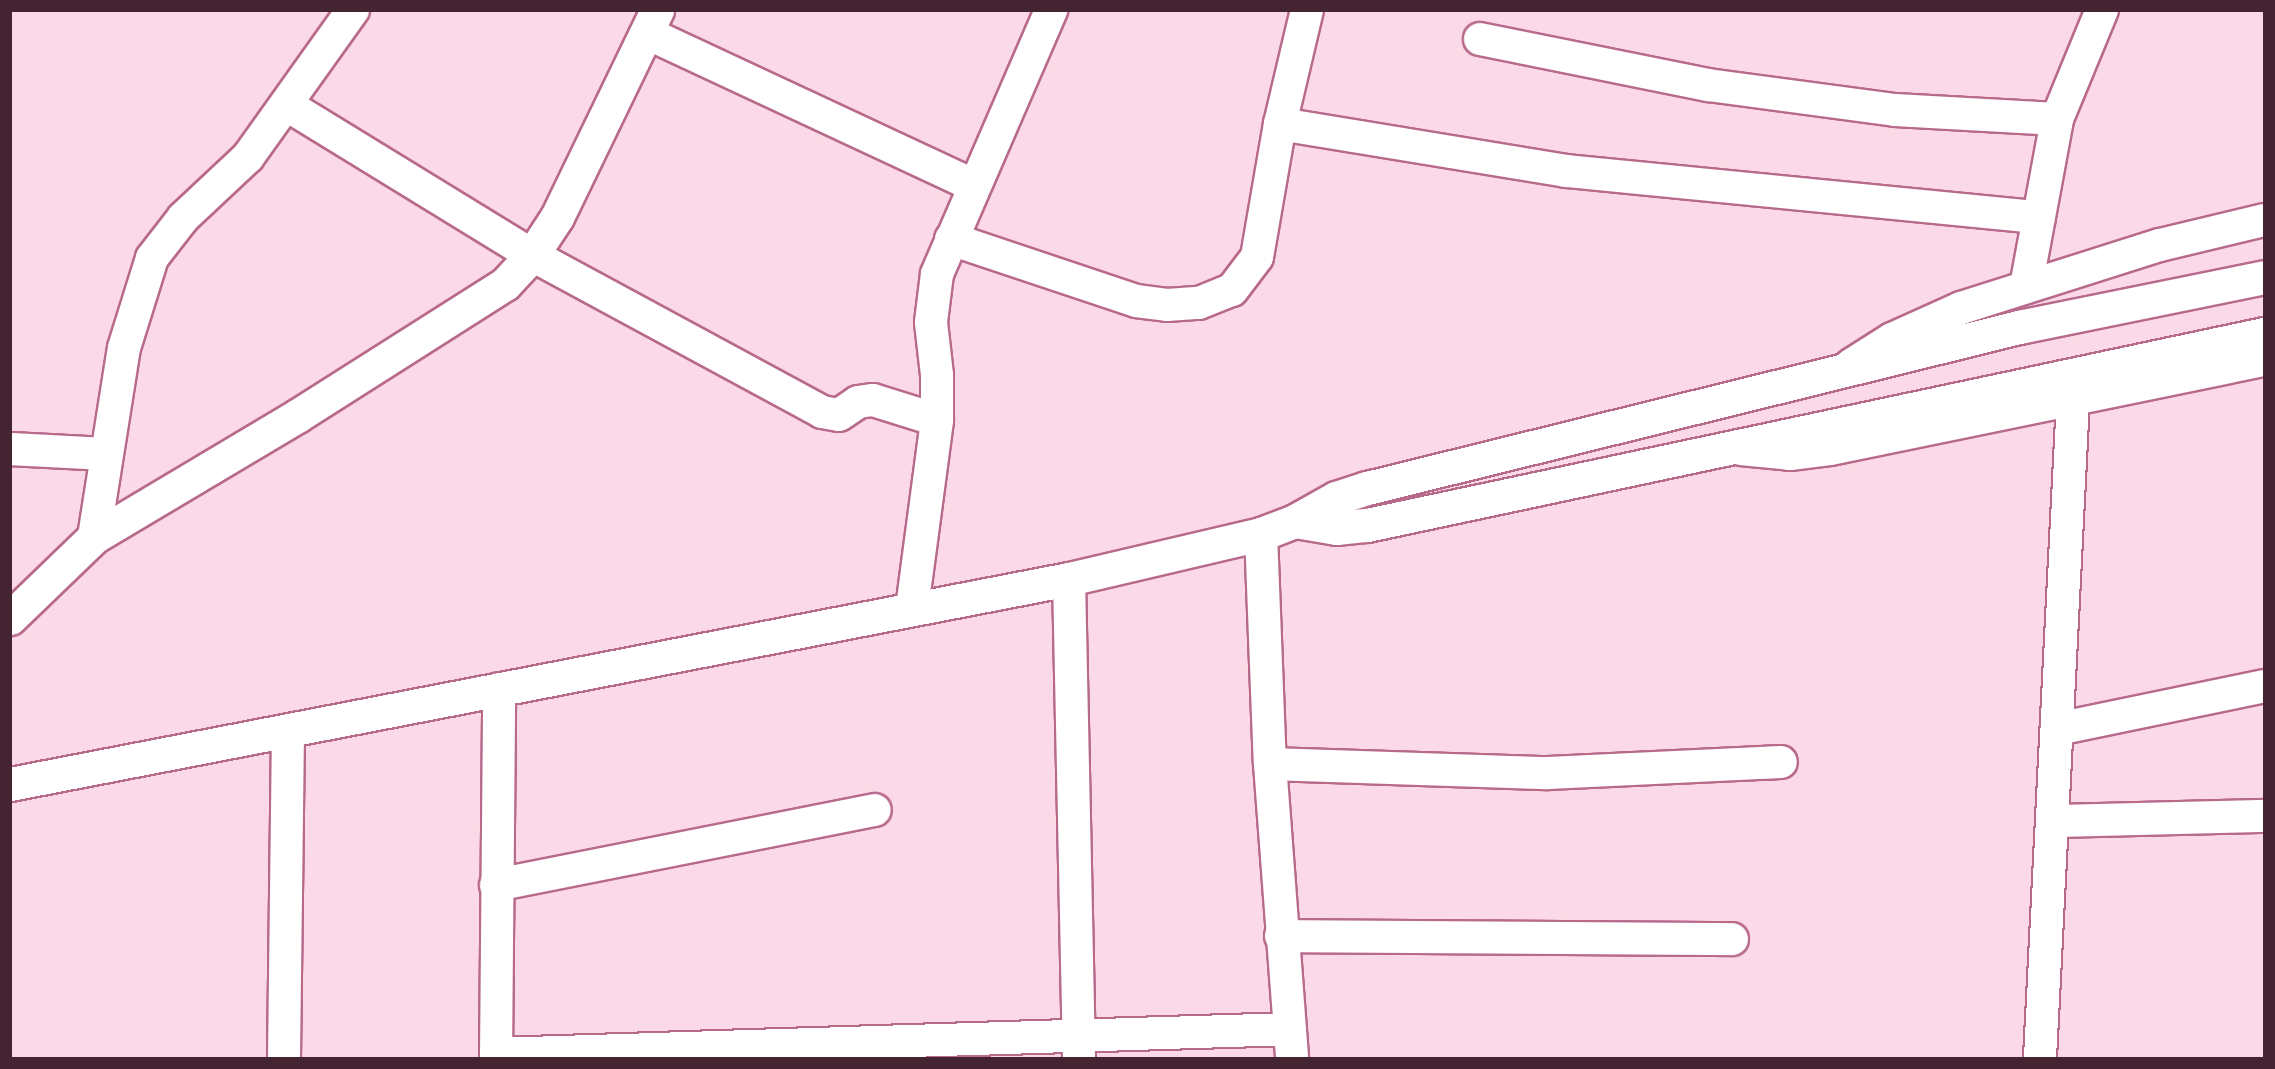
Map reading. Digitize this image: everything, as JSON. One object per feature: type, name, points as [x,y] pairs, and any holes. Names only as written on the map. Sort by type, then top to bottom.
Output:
[{"type":"street","points":[[94,537],[105,454],[131,316],[152,258],[183,218],[248,157],[353,10]]},
{"type":"street","points":[[912,608],[937,420],[932,298],[951,239],[973,185],[1051,10]]},
{"type":"street","points":[[951,239],[1136,301],[1198,303],[1232,290],[1257,257],[1280,124],[1307,10]]},
{"type":"street","points":[[2026,286],[2057,119],[2102,10]]},
{"type":"street","points":[[10,618],[94,537],[478,304],[505,284],[532,255],[557,217],[652,22],[973,185]]},
{"type":"street","points":[[1480,39],[1708,85],[1895,110],[2057,119]]},
{"type":"street","points":[[287,105],[532,255],[822,412],[839,415],[858,402],[873,400],[937,420]]},
{"type":"street","points":[[1280,124],[1566,171],[2038,218]]},
{"type":"street","points":[[1840,371],[1927,322],[2026,286],[2160,245],[2265,220]]},
{"type":"street","points":[[10,784],[1069,579],[1262,534],[1295,521],[1336,498],[1366,488],[2019,327],[2265,277]]},
{"type":"street","points":[[1295,521],[1336,528],[1367,525],[2265,334]]},
{"type":"street","points":[[1729,447],[1790,454],[1830,449],[2265,360]]},
{"type":"street","points":[[2040,1059],[2073,399]]},
{"type":"street","points":[[10,449],[105,454]]},
{"type":"street","points":[[499,690],[496,1056],[1291,1044],[1281,936],[1270,764],[1262,534]]},
{"type":"street","points":[[1069,579],[1079,1047]]},
{"type":"street","points":[[2057,729],[2265,686]]},
{"type":"street","points":[[284,1059],[288,731]]},
{"type":"street","points":[[1270,764],[1548,773],[1782,762]]},
{"type":"street","points":[[496,885],[875,810]]},
{"type":"street","points":[[2053,821],[2265,816]]},
{"type":"street","points":[[1281,936],[1732,939]]}]
